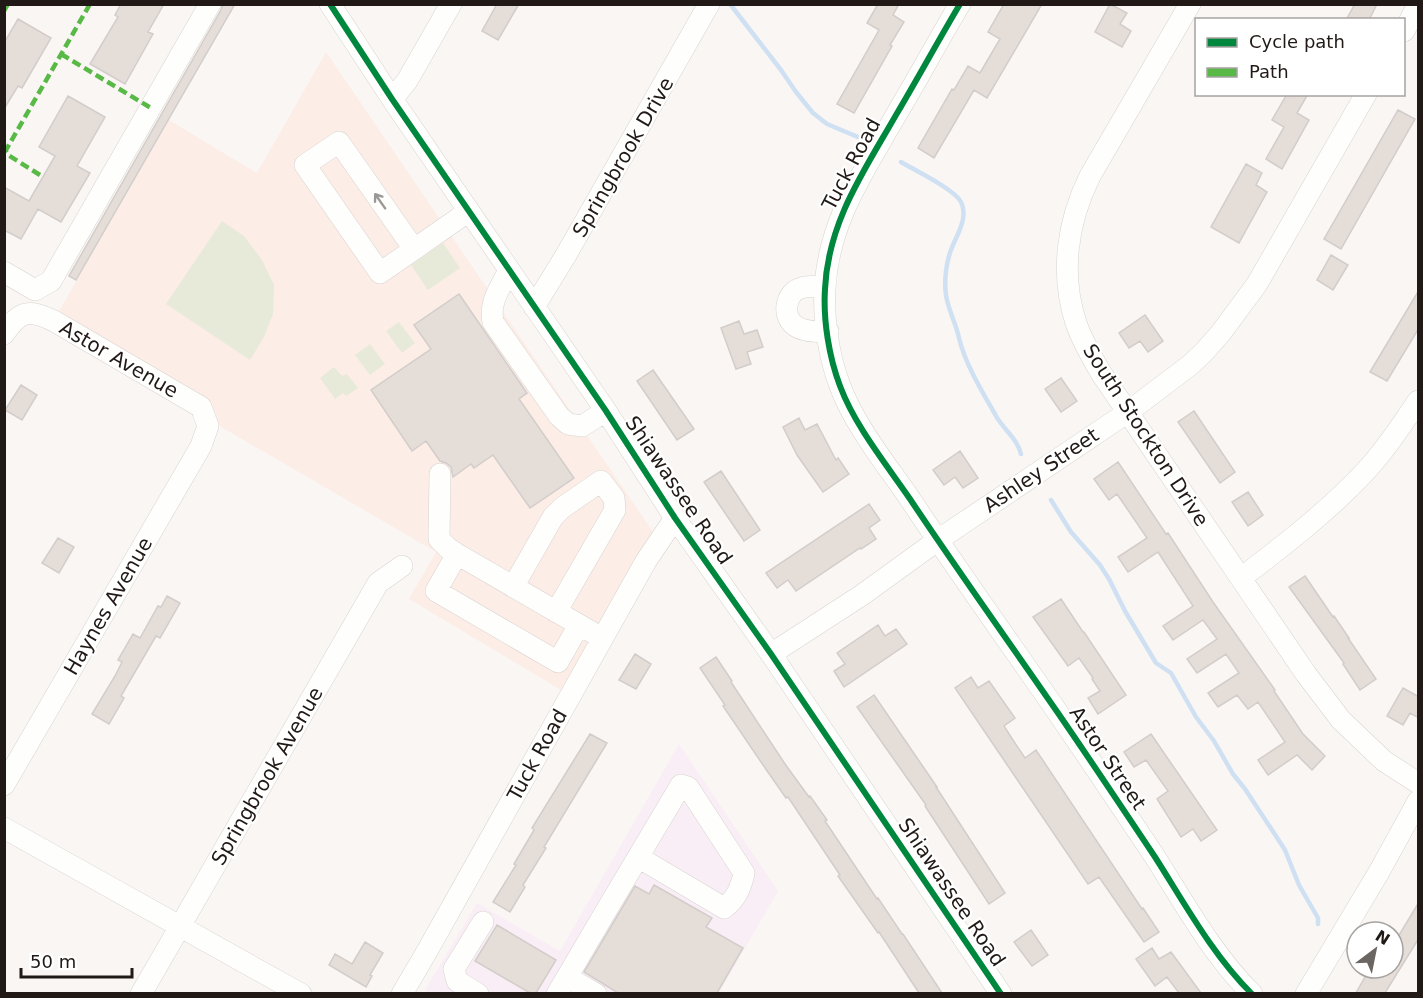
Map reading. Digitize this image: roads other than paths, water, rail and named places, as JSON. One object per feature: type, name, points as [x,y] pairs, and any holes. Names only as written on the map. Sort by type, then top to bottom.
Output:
[{"type":"street","points":[[4,272],[35,290],[51,281],[210,4]]},
{"type":"street","name":"Shiawassee Road","points":[[330,4],[392,99],[606,411],[675,518],[771,654],[1001,993]]},
{"type":"street","points":[[392,99],[407,81],[451,4]]},
{"type":"street","name":"Springbrook Drive","points":[[534,307],[709,4]]},
{"type":"street","name":"Tuck Road","points":[[938,540],[865,433],[840,387],[831,356],[825,316],[825,287],[830,250],[848,200],[960,4]]},
{"type":"street","name":"South Stockton Drive","points":[[1190,4],[1090,176],[1077,206],[1070,234],[1067,266],[1069,298],[1077,326],[1090,354],[1128,412],[1306,674],[1341,720],[1384,760],[1419,783]]},
{"type":"street","points":[[1405,29],[1419,5]]},
{"type":"street","name":"Ashley Street","points":[[771,654],[862,595],[938,540],[1128,412],[1203,353],[1257,284],[1365,96]]},
{"type":"street","points":[[414,249],[339,142],[305,165],[380,273],[469,211]]},
{"type":"street","points":[[509,270],[491,304],[493,322],[559,416],[568,424],[582,426],[606,411]]},
{"type":"street","points":[[825,287],[810,286],[796,290],[790,296],[786,312],[791,322],[799,328],[815,332],[828,331]]},
{"type":"street","name":"Astor Avenue","points":[[11,326],[23,315],[31,313],[40,314],[54,321],[201,407],[208,426]]},
{"type":"street","points":[[1241,578],[1284,545],[1351,487],[1396,434],[1419,401]]},
{"type":"street","name":"Haynes Avenue","points":[[4,785],[201,446],[208,426]]},
{"type":"street","points":[[440,474],[439,538],[448,548],[602,638]]},
{"type":"street","points":[[513,587],[553,517],[602,480],[614,498],[615,510],[556,612]]},
{"type":"street","name":"Tuck Road","points":[[402,993],[646,561],[675,518]]},
{"type":"street","name":"Astor Street","points":[[938,540],[1133,823],[1222,960],[1252,993]]},
{"type":"street","points":[[457,554],[435,591],[558,662],[579,626]]},
{"type":"street","name":"Springbrook Avenue","points":[[141,993],[378,583],[402,566]]},
{"type":"street","points":[[596,993],[562,985],[638,857],[681,785],[687,787],[744,873],[741,887],[731,902],[723,908],[638,857]]},
{"type":"street","points":[[1306,993],[1419,801]]},
{"type":"street","points":[[4,828],[301,993]]},
{"type":"street","points":[[478,993],[457,981],[454,969],[483,922]]},
{"type":"waterway","points":[[730,4],[813,113],[827,124],[858,137]]},
{"type":"waterway","points":[[901,162],[942,186],[961,202],[963,221],[947,266],[945,284],[947,301],[970,368],[996,416],[1017,443],[1021,454]]},
{"type":"waterway","points":[[1051,500],[1071,532],[1100,565],[1156,663],[1171,673],[1196,717],[1285,850],[1299,885],[1318,918],[1318,924]]}]
